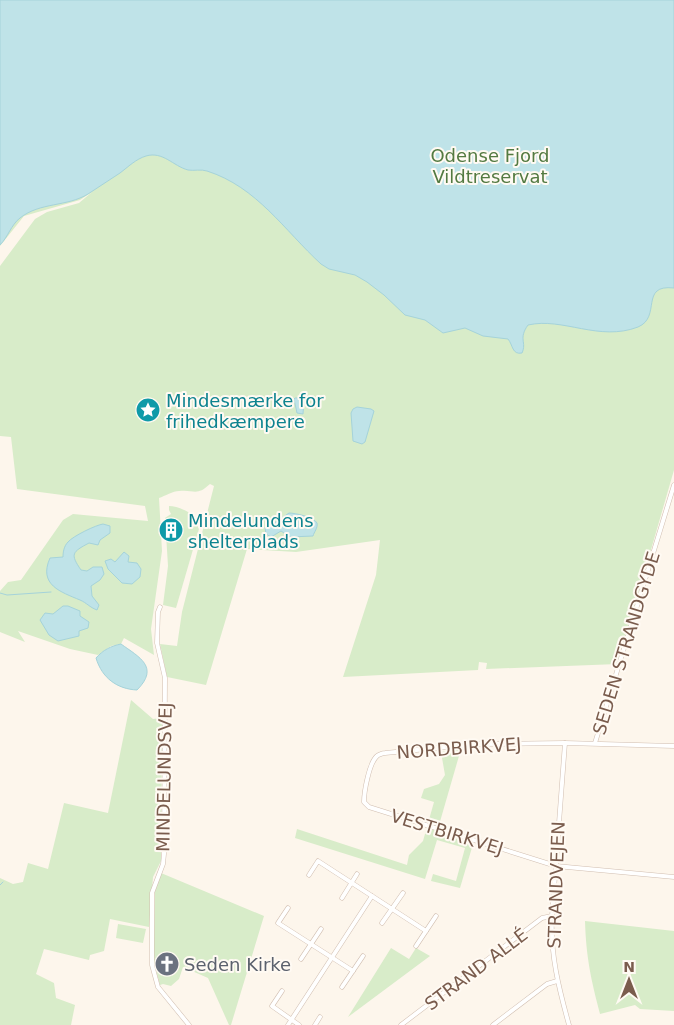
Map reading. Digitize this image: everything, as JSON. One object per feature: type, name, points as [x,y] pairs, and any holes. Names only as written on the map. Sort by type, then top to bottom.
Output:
[{"type":"street","name":"SEDEN STRANDGYDE","points":[[595,743],[674,485]]},
{"type":"street","name":"MINDELUNDSVEJ","points":[[160,607],[158,612],[157,643],[165,678],[164,854],[163,864],[152,892],[152,965],[158,987],[188,1025]]},
{"type":"street","name":"STRANDVEJEN","points":[[565,743],[552,916],[552,939],[557,981],[568,1025]]},
{"type":"street","name":"NORDBIRKVEJ","points":[[368,777],[374,761],[378,756],[385,753],[479,744],[595,743],[674,746]]},
{"type":"street","name":"VESTBIRKVEJ","points":[[368,777],[364,802],[369,807],[556,866]]},
{"type":"street","points":[[309,875],[318,861],[426,931]]},
{"type":"street","points":[[556,866],[674,877]]},
{"type":"street","points":[[342,898],[357,874]]},
{"type":"street","points":[[382,924],[403,893]]},
{"type":"street","points":[[288,1025],[372,896]]},
{"type":"street","points":[[288,908],[278,923],[353,971]]},
{"type":"street","points":[[416,946],[436,916]]},
{"type":"street","name":"STRAND ALLÉ","points":[[401,1025],[542,918],[552,916]]},
{"type":"street","points":[[301,959],[321,929]]},
{"type":"street","points":[[342,987],[363,956]]},
{"type":"street","points":[[493,1025],[547,984],[557,981]]},
{"type":"street","points":[[282,992],[272,1006],[299,1025]]},
{"type":"street","points":[[315,1025],[320,1017]]},
{"type":"street","points":[[503,1018],[505,1025]]},
{"type":"green space","points":[[0,0],[674,0],[674,470],[618,664],[486,669],[487,663],[479,662],[478,670],[343,677],[376,575],[380,540],[296,552],[247,549],[206,685],[167,677],[160,644],[177,646],[182,612],[214,486],[210,484],[195,492],[177,491],[159,498],[162,551],[151,629],[154,655],[124,638],[121,644],[111,646],[98,655],[70,649],[18,631],[25,642],[0,632],[0,591],[8,582],[21,580],[63,520],[73,514],[148,521],[145,506],[17,489],[11,437],[0,436],[0,266],[35,219],[47,212],[79,203],[92,192],[80,200],[24,216],[0,246]]},
{"type":"green space","points":[[169,506],[186,511],[201,522],[176,608],[163,605],[168,566],[165,518],[171,514]]},
{"type":"green space","points":[[131,700],[153,719],[162,718],[161,861],[153,877],[149,927],[110,919],[104,951],[90,955],[89,960],[44,949],[36,974],[54,983],[56,998],[75,1005],[71,1025],[0,1025],[0,878],[13,884],[23,882],[28,863],[48,869],[64,803],[108,813]]},
{"type":"green space","points":[[461,749],[437,832],[473,844],[460,888],[431,881],[433,874],[456,881],[465,848],[437,840],[425,879],[295,838],[297,829],[407,865],[409,855],[423,841],[434,802],[421,798],[424,789],[439,784],[445,775],[441,752]]},
{"type":"green space","points":[[161,873],[264,916],[231,1025],[229,1025],[208,978],[183,967],[179,979],[171,986],[160,985],[154,962],[154,945],[155,891]]},
{"type":"green space","points":[[585,921],[674,931],[674,1011],[640,1009],[635,1005],[600,1014],[586,946]]},
{"type":"green space","points":[[118,924],[146,929],[143,943],[116,938]]},
{"type":"green space","points":[[391,948],[409,959],[416,948],[430,956],[348,1017]]},
{"type":"water","name":"Odense Fjord Vildtreservat","points":[[0,0],[674,0],[674,288],[663,288],[657,291],[649,316],[645,322],[638,327],[624,331],[595,331],[541,323],[528,325],[523,337],[524,346],[522,353],[519,353],[514,351],[508,339],[483,336],[465,328],[443,333],[425,320],[405,315],[367,282],[355,275],[329,269],[321,264],[269,211],[241,188],[225,178],[207,171],[188,170],[163,157],[152,155],[132,163],[120,173],[80,198],[36,209],[28,213],[17,221],[0,245]]},
{"type":"water","points":[[295,398],[302,398],[304,400],[303,414],[297,413]]},
{"type":"water","points":[[357,407],[374,411],[365,442],[362,444],[353,441],[351,413]]},
{"type":"water","points":[[289,513],[304,516],[315,521],[317,527],[313,536],[290,537],[281,531],[271,537],[266,534],[265,528],[267,524],[276,522]]},
{"type":"water","points":[[103,524],[110,526],[110,533],[100,540],[98,545],[89,543],[74,554],[81,570],[87,571],[93,567],[102,567],[104,574],[100,580],[91,586],[92,596],[99,605],[97,610],[53,586],[47,575],[47,567],[50,558],[63,557],[65,547],[71,540],[95,526]]},
{"type":"water","points":[[124,552],[129,556],[128,562],[137,563],[141,569],[140,577],[132,584],[122,583],[108,569],[105,561],[111,559],[115,562]]},
{"type":"water","points":[[63,606],[80,611],[80,616],[89,622],[88,628],[79,631],[79,636],[58,641],[49,635],[40,620],[45,613],[53,614]]},
{"type":"water","points":[[121,644],[140,658],[147,669],[144,682],[137,690],[117,685],[111,681],[102,671],[96,658],[107,649]]},
{"type":"waterway","points":[[152,403],[155,404],[156,409],[155,414],[148,415],[145,414],[144,407],[145,404],[152,403]]},
{"type":"waterway","points":[[0,593],[7,595],[51,592]]},
{"type":"waterway","points":[[0,885],[3,882]]},
{"type":"place","name":"Mindesmærke for frihedkæmpere","points":[[148,410]]},
{"type":"place","name":"Mindelundens shelterplads","points":[[171,530]]},
{"type":"place","name":"Seden Kirke","points":[[167,964]]}]
